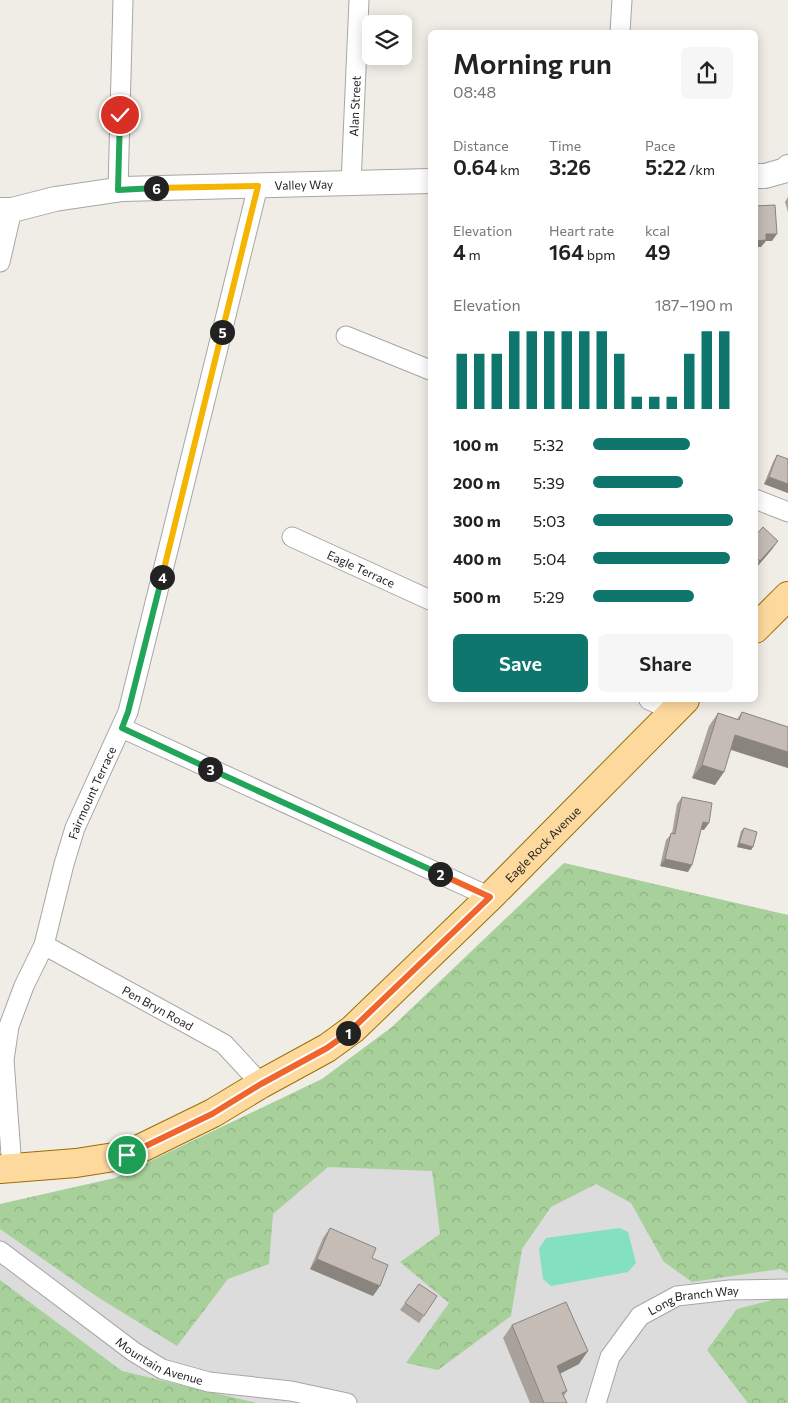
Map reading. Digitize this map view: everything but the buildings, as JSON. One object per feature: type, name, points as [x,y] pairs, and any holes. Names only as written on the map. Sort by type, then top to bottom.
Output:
[{"type":"main road","points":[[758,626],[788,596]]},
{"type":"main road","name":"Eagle Rock Avenue","points":[[6,1169],[76,1163],[127,1155],[212,1114],[261,1084],[327,1048],[354,1029],[490,897],[680,706]]},
{"type":"street","points":[[118,190],[123,0]]},
{"type":"street","name":"Alan Street","points":[[351,184],[359,0]]},
{"type":"street","points":[[620,30],[622,0]]},
{"type":"street","points":[[758,176],[786,170],[788,167]]},
{"type":"street","name":"Valley Way","points":[[6,210],[55,199],[118,190],[428,181]]},
{"type":"street","name":"Fairmount Terrace","points":[[6,1169],[4,1060],[12,1018],[24,986],[44,945],[75,828],[128,712],[258,186]]},
{"type":"street","points":[[0,262],[6,210]]},
{"type":"street","points":[[346,336],[428,369]]},
{"type":"street","points":[[758,500],[788,512]]},
{"type":"street","name":"Eagle Terrace","points":[[292,537],[428,599]]},
{"type":"street","points":[[659,702],[680,706]]},
{"type":"street","points":[[122,728],[490,897]]},
{"type":"street","name":"Pen Bryn Road","points":[[44,945],[224,1044],[261,1084]]},
{"type":"street","name":"Mountain Avenue","points":[[0,1251],[134,1352],[162,1369],[209,1382],[291,1391],[347,1403]]},
{"type":"street","name":"Long Branch Way","points":[[596,1403],[610,1357],[640,1316],[677,1296],[730,1290],[788,1289]]},
{"type":"shaded area","points":[[564,863],[788,915],[788,1403],[0,1403],[0,1204],[115,1178],[322,1079],[392,1027]]},
{"type":"green space","points":[[564,863],[788,915],[788,1273],[780,1269],[692,1282],[664,1262],[631,1203],[596,1184],[551,1207],[522,1249],[511,1316],[438,1370],[406,1363],[449,1303],[400,1262],[440,1234],[432,1171],[328,1167],[273,1214],[269,1264],[228,1279],[177,1346],[96,1296],[0,1229],[0,1204],[115,1178],[322,1079],[392,1027]]},
{"type":"green space","points":[[620,1228],[628,1232],[636,1263],[628,1272],[551,1286],[543,1279],[539,1249],[546,1238]]},
{"type":"green space","points":[[0,1280],[122,1371],[257,1403],[0,1403]]},
{"type":"green space","points":[[788,1296],[788,1403],[748,1403],[707,1350],[737,1309]]},
{"type":"route","points":[[120,115],[118,190],[258,186],[128,712],[122,728],[490,897],[354,1029],[327,1048],[261,1084],[212,1114],[127,1155]]}]
